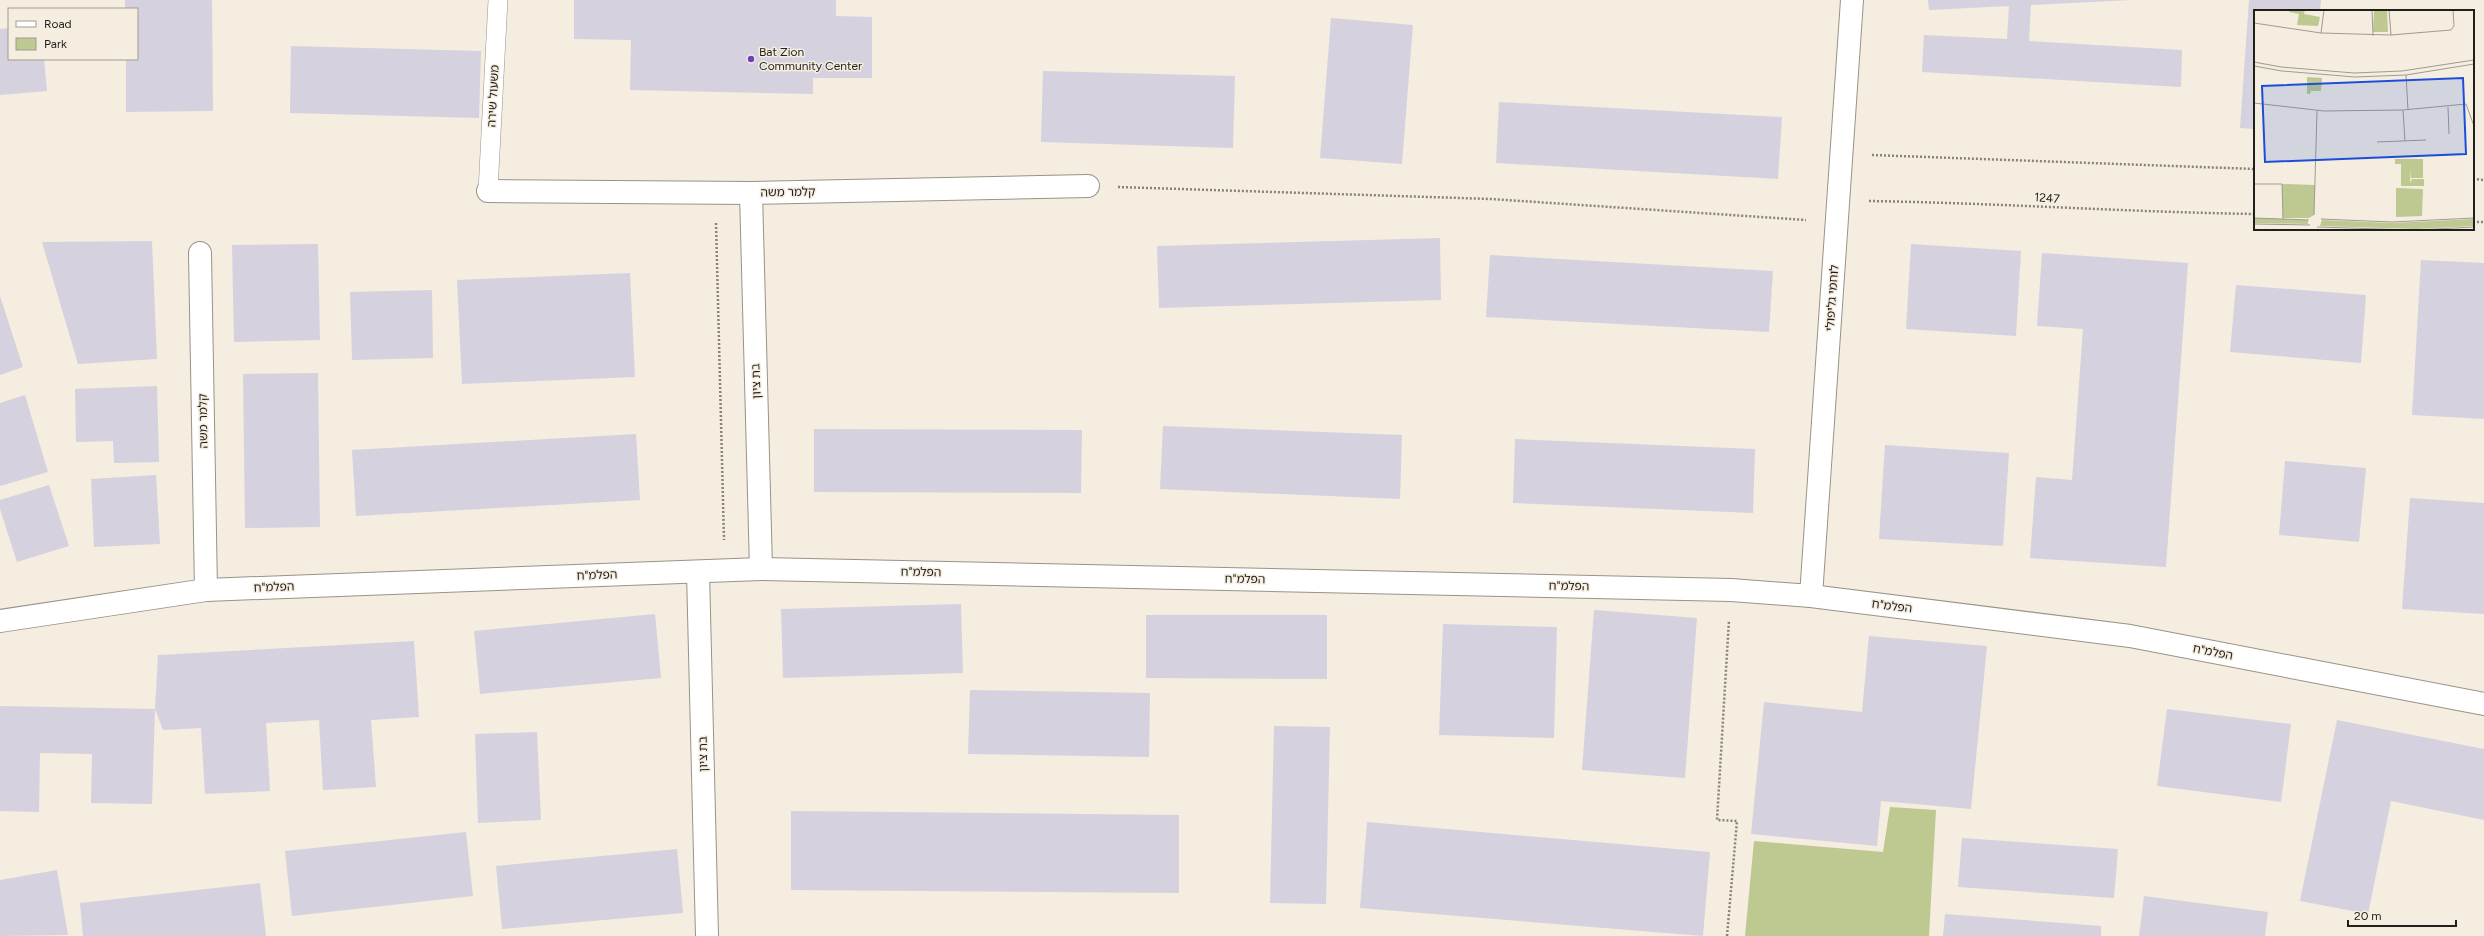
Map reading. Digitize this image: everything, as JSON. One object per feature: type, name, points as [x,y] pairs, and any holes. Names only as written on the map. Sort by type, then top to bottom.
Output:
[{"type":"street","name":"לוחמי גליפולי","points":[[1811,596],[1852,0]]},
{"type":"street","name":"קלמר משה","points":[[488,191],[751,193],[1088,186]]},
{"type":"street","name":"בת ציון","points":[[751,193],[761,569]]},
{"type":"street","name":"קלמר משה","points":[[200,253],[206,590]]},
{"type":"street","name":"הפלמ\"ח","points":[[0,621],[206,590],[761,569],[1731,590],[1811,596],[2130,636],[2484,704]]},
{"type":"street","name":"בת ציון","points":[[698,572],[707,936]]},
{"type":"lane","name":"משעול שירה","points":[[488,191],[498,0]]},
{"type":"path","points":[[1842,154],[2254,169]]},
{"type":"path","points":[[2474,179],[2484,180]]},
{"type":"path","name":"1247","points":[[1088,186],[1838,211],[1983,203],[2118,212],[2254,214]]},
{"type":"path","points":[[716,193],[724,571]]},
{"type":"path","points":[[1727,936],[1737,821],[1716,820],[1731,590]]},
{"type":"green space","points":[[1890,807],[1936,810],[1929,936],[1745,936],[1754,841],[1883,852]]},
{"type":"building","points":[[125,0],[212,0],[213,111],[126,112],[126,60],[138,60],[138,8],[125,8]]},
{"type":"building","name":"Bat Zion Community Center","points":[[574,0],[836,0],[836,16],[872,17],[872,78],[813,78],[813,94],[630,90],[631,40],[574,39]]},
{"type":"building","points":[[1928,0],[2131,0],[2031,5],[2029,41],[2182,50],[2181,87],[1922,72],[1924,35],[2007,39],[2009,6],[1929,10]]},
{"type":"building","points":[[2249,0],[2321,0],[2320,10],[2254,10],[2254,129],[2240,128]]},
{"type":"building","points":[[1331,18],[1413,25],[1402,164],[1320,158]]},
{"type":"building","points":[[8,28],[8,60],[44,60],[47,91],[0,95],[0,29]]},
{"type":"building","points":[[291,46],[481,51],[479,118],[290,113]]},
{"type":"building","points":[[1043,71],[1235,76],[1233,148],[1041,142]]},
{"type":"building","points":[[1499,102],[1782,117],[1778,179],[1496,163]]},
{"type":"building","points":[[1440,238],[1441,300],[1159,308],[1157,246]]},
{"type":"building","points":[[152,241],[157,359],[78,364],[42,242]]},
{"type":"building","points":[[318,244],[320,340],[234,342],[232,245]]},
{"type":"building","points":[[1911,244],[2021,251],[2016,336],[1906,329]]},
{"type":"building","points":[[2042,253],[2188,263],[2166,567],[2030,558],[2036,477],[2072,480],[2083,329],[2037,326]]},
{"type":"building","points":[[1490,255],[1773,271],[1769,332],[1486,317]]},
{"type":"building","points":[[2421,260],[2484,263],[2484,419],[2412,415]]},
{"type":"building","points":[[630,273],[635,377],[462,384],[457,280]]},
{"type":"building","points":[[2236,285],[2366,295],[2361,363],[2230,352]]},
{"type":"building","points":[[432,290],[433,358],[352,360],[350,292]]},
{"type":"building","points":[[0,296],[23,367],[0,375]]},
{"type":"building","points":[[318,373],[320,527],[245,528],[243,374]]},
{"type":"building","points":[[157,386],[159,462],[114,463],[113,441],[76,442],[75,389]]},
{"type":"building","points":[[25,395],[48,472],[0,486],[0,403]]},
{"type":"building","points":[[1163,426],[1402,435],[1400,499],[1160,489]]},
{"type":"building","points":[[814,429],[1082,430],[1081,493],[814,492]]},
{"type":"building","points":[[636,434],[640,500],[356,516],[352,450]]},
{"type":"building","points":[[1515,439],[1755,449],[1753,513],[1513,503]]},
{"type":"building","points":[[1885,445],[2009,453],[2003,546],[1879,539]]},
{"type":"building","points":[[2285,461],[2366,468],[2359,542],[2279,535]]},
{"type":"building","points":[[156,475],[160,544],[94,547],[91,479]]},
{"type":"building","points":[[49,485],[69,546],[17,562],[0,509],[0,500]]},
{"type":"building","points":[[2410,498],[2484,503],[2484,614],[2402,609]]},
{"type":"building","points":[[961,604],[963,673],[783,678],[781,609]]},
{"type":"building","points":[[1594,610],[1697,618],[1685,778],[1582,770]]},
{"type":"building","points":[[655,614],[661,678],[480,694],[474,631]]},
{"type":"building","points":[[1146,615],[1327,615],[1327,679],[1146,678]]},
{"type":"building","points":[[1443,624],[1557,627],[1554,738],[1439,735]]},
{"type":"building","points":[[1869,636],[1987,646],[1971,809],[1881,801],[1877,846],[1751,834],[1764,702],[1862,712]]},
{"type":"building","points":[[414,641],[419,717],[371,720],[376,787],[323,790],[319,720],[266,723],[270,791],[205,794],[201,728],[163,730],[155,709],[158,655]]},
{"type":"building","points":[[970,690],[1150,693],[1149,757],[968,754]]},
{"type":"building","points":[[0,706],[155,709],[152,804],[91,803],[92,754],[40,753],[39,812],[0,811]]},
{"type":"building","points":[[2167,709],[2291,724],[2281,802],[2157,786]]},
{"type":"building","points":[[2337,720],[2484,749],[2484,820],[2391,801],[2368,914],[2300,901]]},
{"type":"building","points":[[1274,726],[1330,727],[1326,904],[1270,903]]},
{"type":"building","points":[[537,732],[541,820],[478,823],[475,734]]},
{"type":"building","points":[[791,811],[1179,815],[1179,893],[791,890]]},
{"type":"building","points":[[1367,822],[1710,852],[1703,936],[1360,908]]},
{"type":"building","points":[[466,832],[473,896],[292,916],[285,851]]},
{"type":"building","points":[[1962,838],[2118,849],[2114,898],[1958,887]]},
{"type":"building","points":[[677,849],[683,913],[502,929],[496,866]]},
{"type":"building","points":[[57,870],[68,935],[0,936],[0,880]]},
{"type":"building","points":[[260,883],[266,936],[83,936],[80,903]]},
{"type":"building","points":[[2144,896],[2268,912],[2265,936],[2139,936]]},
{"type":"building","points":[[1945,914],[2101,926],[2101,936],[1943,936]]},
{"type":"place","name":"Bat Zion Community Center","points":[[751,59]]}]
